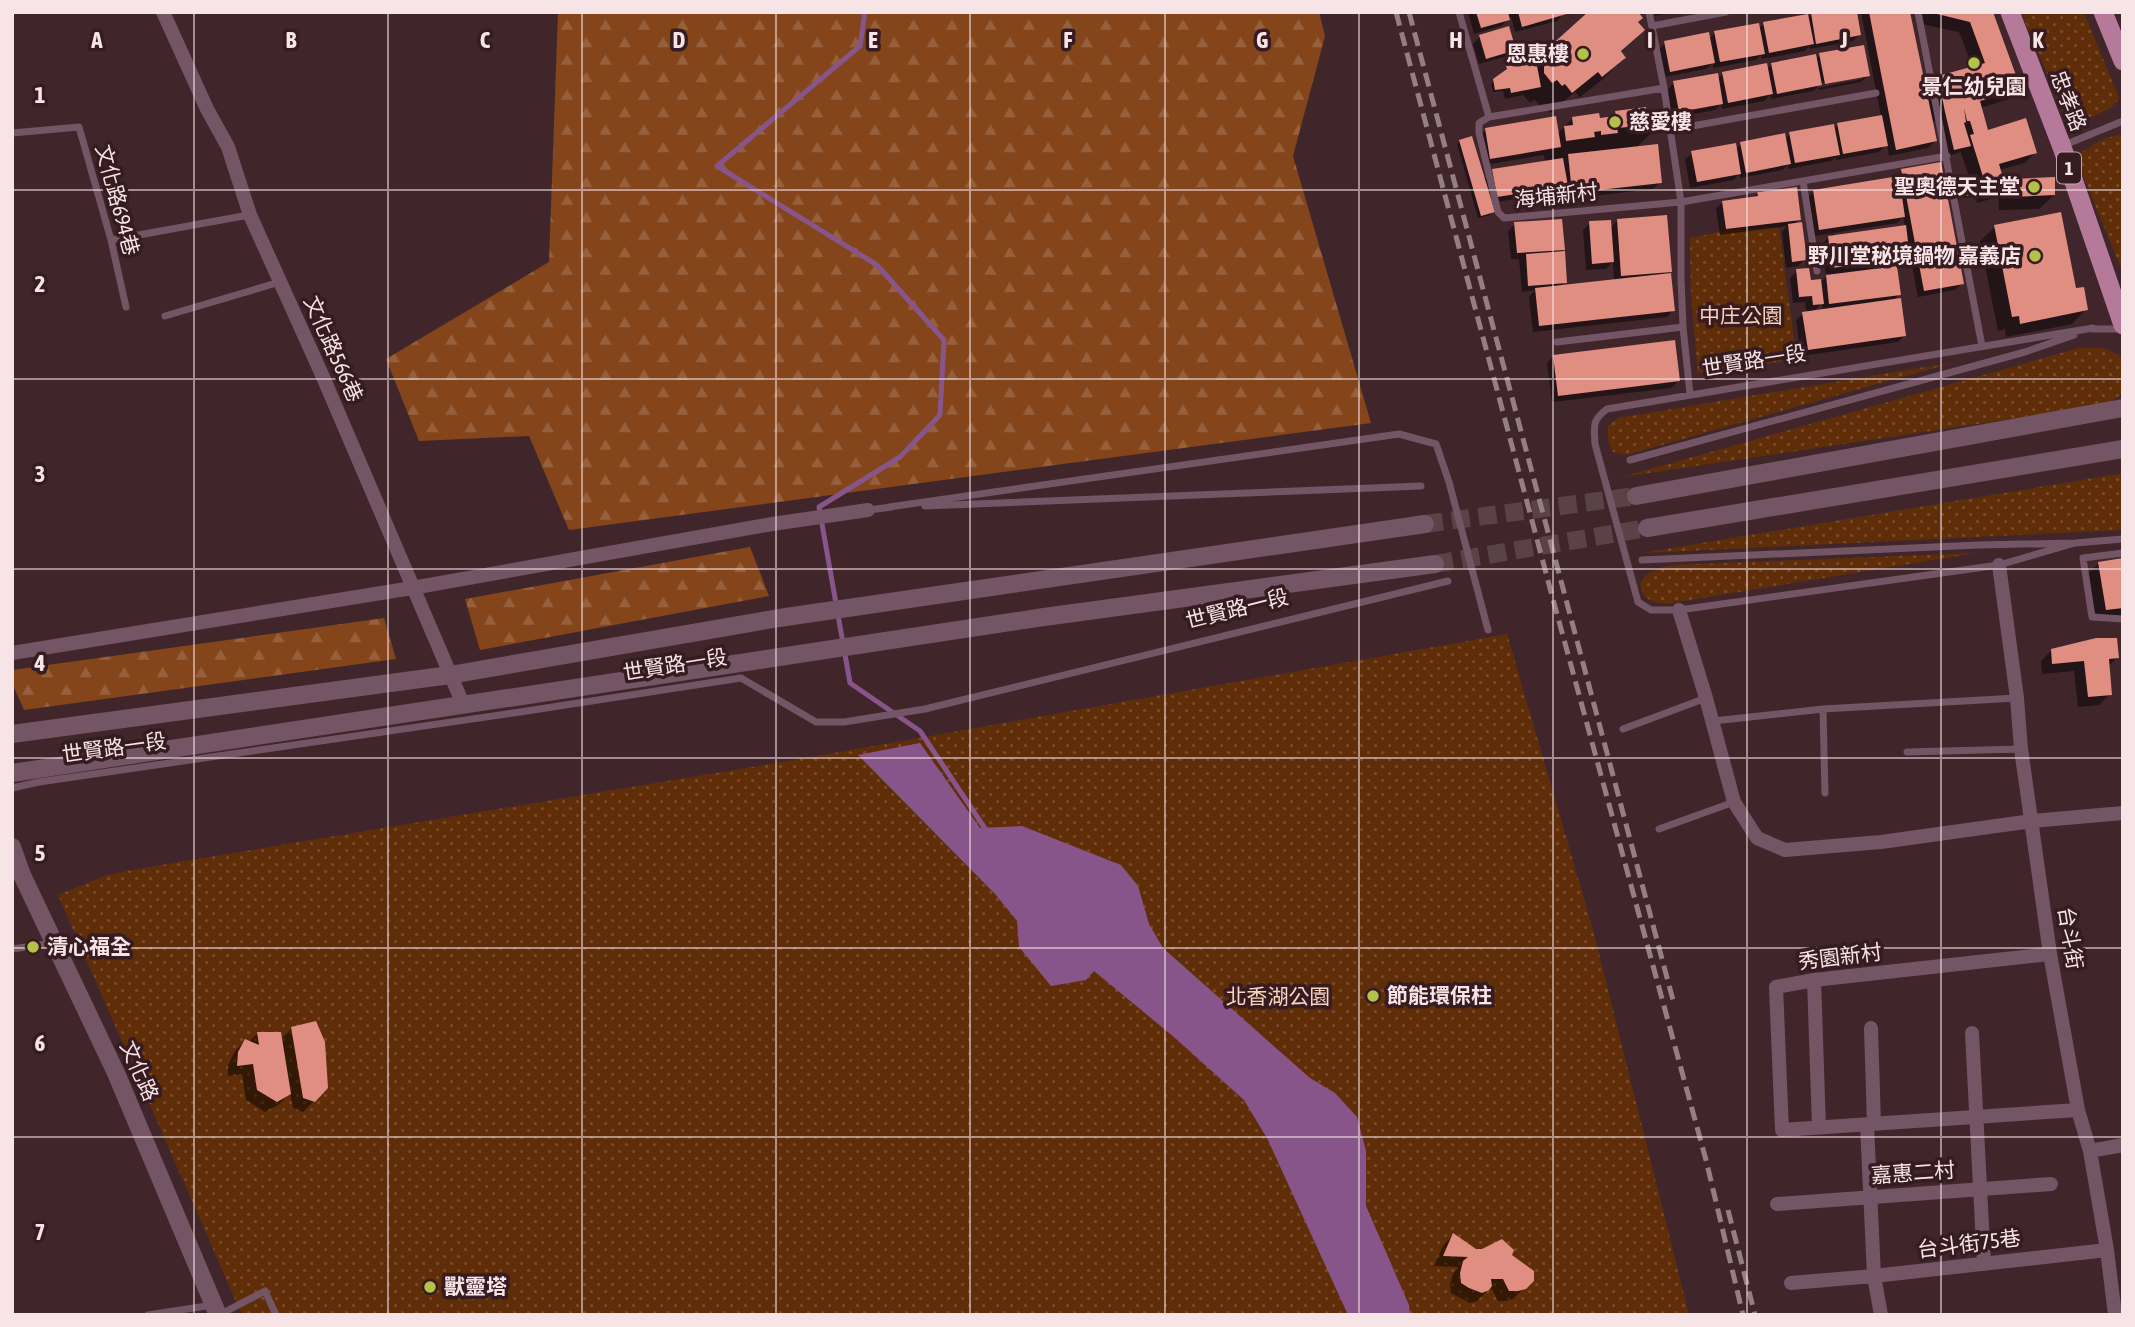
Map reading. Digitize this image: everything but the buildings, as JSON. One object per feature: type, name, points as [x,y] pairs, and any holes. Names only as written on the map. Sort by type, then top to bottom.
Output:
[{"type":"main road","name":"忠孝路","points":[[2010,12],[2062,147],[2123,327]]},
{"type":"main road","points":[[2103,12],[2123,61]]},
{"type":"street","name":"文化路566巷","points":[[163,12],[206,109],[228,147],[250,215],[323,377],[463,704]]},
{"type":"street","points":[[1636,496],[2123,408]]},
{"type":"street","points":[[1647,528],[2123,449]]},
{"type":"street","points":[[12,653],[868,510]]},
{"type":"street","name":"世賢路一段","points":[[12,734],[450,675],[779,618],[1425,524]]},
{"type":"street","name":"世賢路一段","points":[[12,773],[910,637],[1435,564]]},
{"type":"street","name":"台斗街","points":[[1999,565],[2021,749],[2050,954],[2078,1110],[2090,1151],[2115,1315]]},
{"type":"street","points":[[1679,610],[1734,803],[1757,838],[1785,850],[1881,842],[2032,821],[2123,813]]},
{"type":"street","name":"文化路","points":[[12,847],[17,875],[55,942],[116,1073],[217,1312]]},
{"type":"street","name":"秀園新村","points":[[1819,1127],[1782,1130],[1776,987],[1814,980],[2050,954]]},
{"type":"street","points":[[1814,980],[1819,1127],[2078,1110]]},
{"type":"street","points":[[1871,1028],[1871,1197],[1874,1276],[1881,1315]]},
{"type":"street","points":[[1972,1033],[1984,1264]]},
{"type":"street","points":[[2090,1151],[2123,1145]]},
{"type":"street","name":"嘉惠二村","points":[[1777,1204],[2051,1184]]},
{"type":"street","name":"台斗街75巷","points":[[1791,1283],[2107,1250]]},
{"type":"lane","points":[[1460,12],[1489,117],[1664,88]]},
{"type":"lane","points":[[1649,12],[1664,88],[1681,202],[1683,327],[1690,394]]},
{"type":"lane","points":[[1652,26],[1726,12]]},
{"type":"lane","points":[[1918,12],[1982,346]]},
{"type":"lane","points":[[1670,130],[1876,93]]},
{"type":"lane","name":"海埔新村","points":[[1489,117],[1479,123],[1479,133],[1498,212],[1504,219],[1681,202],[1947,156]]},
{"type":"lane","points":[[2062,147],[2123,121]]},
{"type":"lane","name":"文化路694巷","points":[[12,133],[79,127],[111,240],[126,307]]},
{"type":"lane","points":[[1803,181],[1817,271]]},
{"type":"lane","points":[[111,240],[250,215]]},
{"type":"lane","points":[[165,316],[280,282]]},
{"type":"lane","points":[[1557,342],[1683,327]]},
{"type":"lane","name":"世賢路一段","points":[[2075,543],[1999,565],[1679,610],[1651,610],[1638,602],[1595,444],[1594,424],[1598,416],[1607,409],[2094,328],[2123,327]]},
{"type":"lane","name":"世賢路一段","points":[[1630,460],[2012,355],[2094,328]]},
{"type":"lane","points":[[868,510],[1399,434],[1436,444],[1449,482],[1488,630]]},
{"type":"lane","points":[[889,507],[1421,486]]},
{"type":"lane","name":"世賢路一段","points":[[1642,560],[2123,539]]},
{"type":"lane","points":[[2123,553],[2083,558],[2092,617],[2123,619]]},
{"type":"lane","name":"世賢路一段","points":[[12,788],[741,678],[816,722],[844,722],[925,709],[1448,581]]},
{"type":"lane","points":[[1623,729],[1706,698]]},
{"type":"lane","points":[[1712,721],[1823,709],[2017,698]]},
{"type":"lane","points":[[1823,709],[1825,793]]},
{"type":"lane","points":[[1907,752],[2021,749]]},
{"type":"lane","points":[[1659,829],[1734,803]]},
{"type":"lane","points":[[12,948],[55,942]]},
{"type":"lane","points":[[148,1315],[217,1312],[265,1291],[276,1315]]},
{"type":"green space","points":[[558,12],[1319,12],[1325,36],[1293,156],[1371,423],[569,530],[529,436],[419,441],[386,359],[549,262]]},
{"type":"green space","points":[[2021,12],[2084,12],[2119,98],[2116,103],[2096,115],[2080,120],[2067,120]]},
{"type":"green space","points":[[2123,134],[2123,273],[2075,156],[2103,139]]},
{"type":"green space","name":"中庄公園","points":[[1779,228],[1797,360],[1698,373],[1691,297],[1690,238],[1729,230]]},
{"type":"green space","points":[[2079,348],[2104,348],[2122,357],[2123,393],[2109,403],[2085,408],[1622,477]]},
{"type":"green space","points":[[1955,362],[1626,455],[1613,452],[1608,440],[1608,426],[1618,418]]},
{"type":"green space","points":[[2123,474],[2123,530],[1642,553]]},
{"type":"green space","points":[[750,547],[769,596],[480,650],[465,599]]},
{"type":"green space","points":[[1976,553],[1665,604],[1653,602],[1644,596],[1640,584],[1650,573],[1674,565]]},
{"type":"green space","points":[[384,618],[396,659],[24,710],[12,683],[12,670]]},
{"type":"green space","name":"北香湖公園","points":[[1507,634],[1592,926],[1689,1315],[242,1315],[58,895],[107,875],[137,869],[800,759]]},
{"type":"shaded area","points":[[920,743],[980,828],[1022,826],[1121,865],[1138,886],[1149,924],[1163,948],[1310,1078],[1335,1093],[1357,1117],[1366,1151],[1366,1206],[1409,1305],[1410,1315],[1348,1315],[1268,1140],[1244,1100],[1094,971],[1086,980],[1051,986],[1019,947],[1017,921],[996,895],[858,755]]},
{"type":"waterway","points":[[865,12],[860,46],[717,166],[877,265],[944,340],[940,415],[900,457],[819,507],[850,683],[920,731],[988,833]]},
{"type":"tunnel","points":[[1425,524],[1636,496]]},
{"type":"tunnel","points":[[1435,564],[1647,528]]},
{"type":"railway","points":[[1396,12],[1706,1160],[1743,1315]]},
{"type":"railway","points":[[1409,12],[1673,1000]]},
{"type":"railway","points":[[1728,1210],[1755,1315]]},
{"type":"place","name":"恩惠樓","points":[[1583,54]]},
{"type":"place","name":"景仁幼兒園","points":[[1974,63]]},
{"type":"place","name":"慈愛樓","points":[[1615,122]]},
{"type":"place","name":"聖奧德天主堂","points":[[2034,187]]},
{"type":"place","name":"野川堂秘境鍋物 嘉義店","points":[[2035,256]]},
{"type":"place","name":"清心福全","points":[[33,947]]},
{"type":"place","name":"節能環保柱","points":[[1373,996]]},
{"type":"place","name":"獸靈塔","points":[[430,1287]]}]
